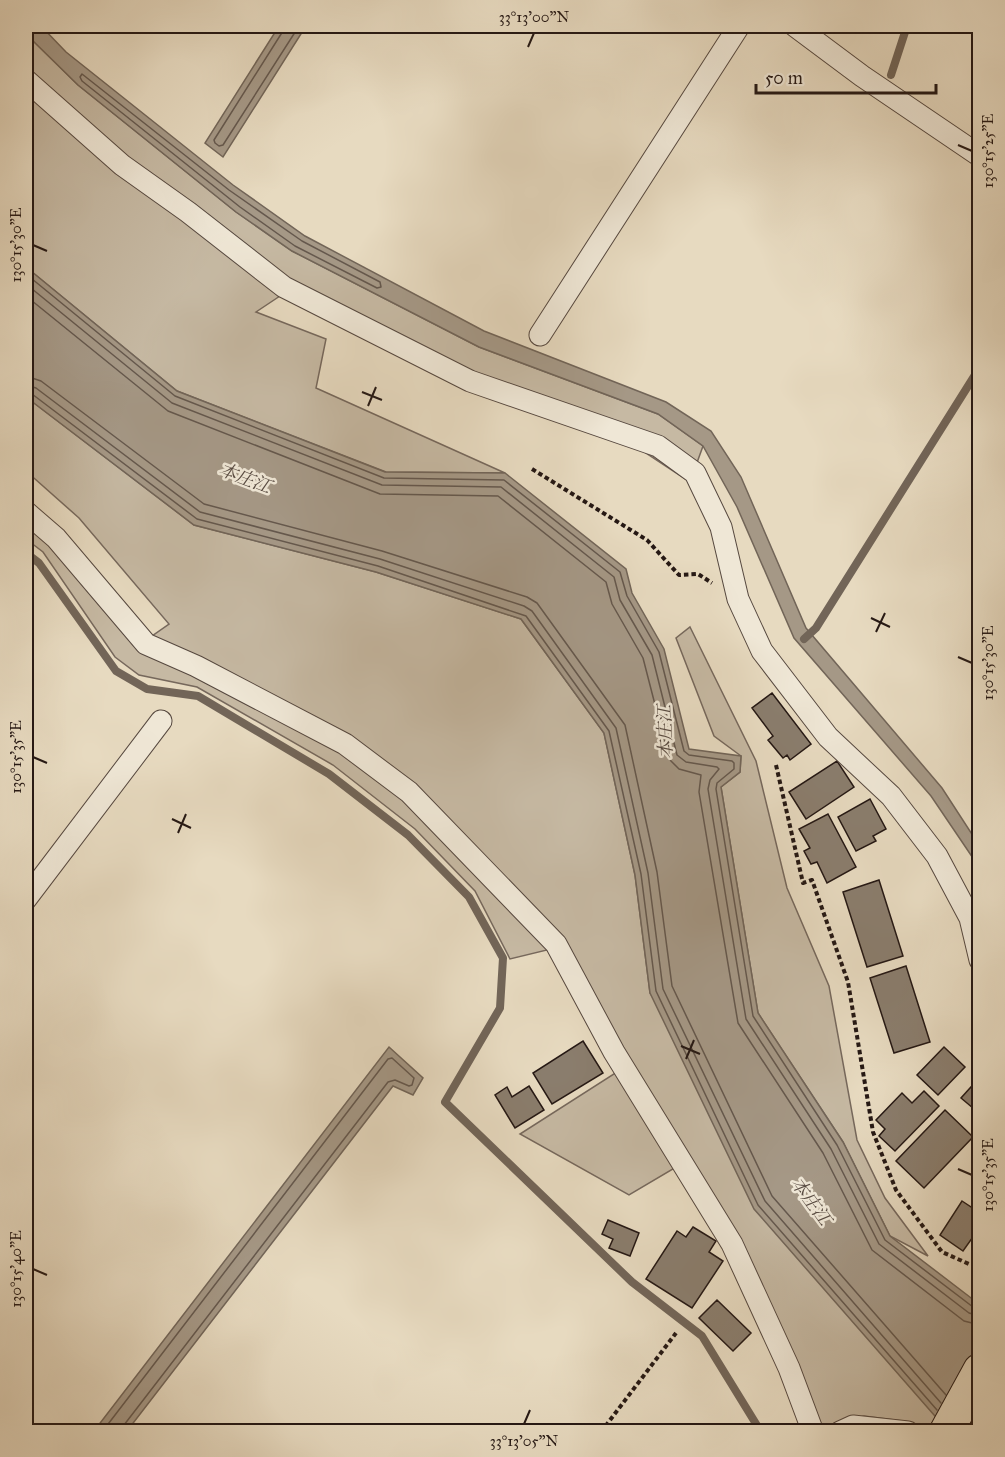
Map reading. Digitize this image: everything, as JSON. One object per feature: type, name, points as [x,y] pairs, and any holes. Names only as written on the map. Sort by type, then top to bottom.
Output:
[{"type":"highway","points":[[946,1431],[980,1370]]},
{"type":"street","points":[[540,335],[739,26]]},
{"type":"street","points":[[795,26],[862,76],[980,156]]},
{"type":"street","points":[[26,80],[122,165],[188,212],[284,287],[470,381],[658,446],[694,473],[721,527],[738,599],[762,651],[828,737],[891,796],[937,856],[970,918],[980,960]]},
{"type":"street","points":[[26,512],[56,538],[146,644],[196,666],[345,744],[409,792],[556,945],[614,1052],[732,1244],[789,1368],[813,1431]]},
{"type":"street","points":[[26,899],[161,721]]},
{"type":"street","points":[[840,1431],[853,1426],[908,1431]]},
{"type":"path","points":[[532,469],[647,540],[679,575],[698,574],[738,599]]},
{"type":"path","points":[[776,765],[803,883],[812,880],[848,982],[873,1132],[896,1190],[942,1252],[969,1264],[980,1263]]},
{"type":"path","points":[[601,1431],[676,1332]]},
{"type":"shaded area","points":[[26,34],[78,85],[236,212],[292,251],[479,347],[658,414],[703,446],[690,482],[643,451],[280,296],[256,312],[326,339],[316,388],[505,473],[386,472],[177,391],[26,267]]},
{"type":"shaded area","points":[[26,397],[194,525],[376,572],[521,619],[604,733],[635,875],[650,993],[948,1431],[922,1431],[910,1422],[864,1416],[820,1427],[563,946],[510,959],[475,891],[415,829],[333,765],[197,687],[139,675],[115,657],[43,552],[26,539],[26,519],[149,638],[169,624],[79,518],[26,471]]},
{"type":"shaded area","points":[[690,627],[756,761],[787,888],[829,986],[857,1140],[885,1198],[928,1256],[890,1236],[843,1142],[758,1013],[721,787],[740,772],[741,756],[714,736],[676,638]]},
{"type":"shaded area","points":[[620,1070],[678,1166],[629,1195],[520,1134]]},
{"type":"water","points":[[26,26],[41,26],[66,52],[233,185],[305,236],[484,331],[666,402],[711,431],[741,477],[806,628],[942,788],[979,845],[979,867],[931,796],[794,638],[737,507],[703,446],[658,414],[479,347],[292,251],[236,212],[78,85],[26,34]]},
{"type":"water","points":[[279,26],[306,26],[223,157],[205,143]]},
{"type":"water","name":"本庄江","points":[[26,267],[177,391],[385,472],[505,473],[626,569],[632,593],[664,649],[689,749],[741,756],[740,772],[721,787],[758,1013],[843,1142],[890,1236],[979,1304],[979,1431],[948,1431],[754,1209],[650,993],[635,875],[604,733],[521,619],[376,572],[194,525],[26,397]]},
{"type":"water","points":[[389,1047],[423,1078],[413,1095],[393,1086],[127,1431],[94,1431]]},
{"type":"building","points":[[772,693],[811,744],[790,760],[787,755],[783,758],[768,740],[773,736],[752,708]]},
{"type":"building","points":[[837,761],[854,787],[806,819],[789,792]]},
{"type":"building","points":[[870,799],[886,829],[873,836],[876,841],[856,851],[838,817]]},
{"type":"building","points":[[828,814],[856,867],[827,883],[817,862],[811,864],[804,851],[810,848],[799,829]]},
{"type":"building","points":[[879,880],[903,956],[867,967],[843,892]]},
{"type":"building","points":[[906,966],[930,1042],[894,1053],[870,978]]},
{"type":"building","points":[[583,1041],[603,1073],[552,1104],[533,1073]]},
{"type":"building","points":[[944,1047],[965,1067],[938,1095],[917,1075]]},
{"type":"building","points":[[980,1077],[980,1114],[961,1098]]},
{"type":"building","points":[[529,1086],[544,1110],[515,1128],[495,1095],[507,1087],[512,1097]]},
{"type":"building","points":[[924,1091],[939,1106],[895,1151],[879,1136],[885,1129],[876,1120],[902,1093],[912,1103]]},
{"type":"building","points":[[945,1110],[973,1137],[924,1188],[896,1161]]},
{"type":"building","points":[[962,1201],[980,1213],[980,1227],[963,1251],[940,1235]]},
{"type":"building","points":[[608,1220],[639,1233],[630,1256],[609,1248],[613,1239],[602,1234]]},
{"type":"building","points":[[693,1227],[716,1241],[709,1252],[723,1261],[692,1308],[646,1279],[677,1231],[686,1237]]},
{"type":"building","points":[[717,1300],[751,1333],[733,1351],[699,1318]]},
{"type":"waterway","points":[[891,75],[907,26]]},
{"type":"waterway","points":[[804,639],[816,628],[980,367]]},
{"type":"waterway","points":[[26,553],[39,563],[116,671],[147,689],[198,696],[329,774],[408,835],[469,897],[503,958],[500,1008],[445,1102],[632,1282],[702,1336],[761,1432]]}]
